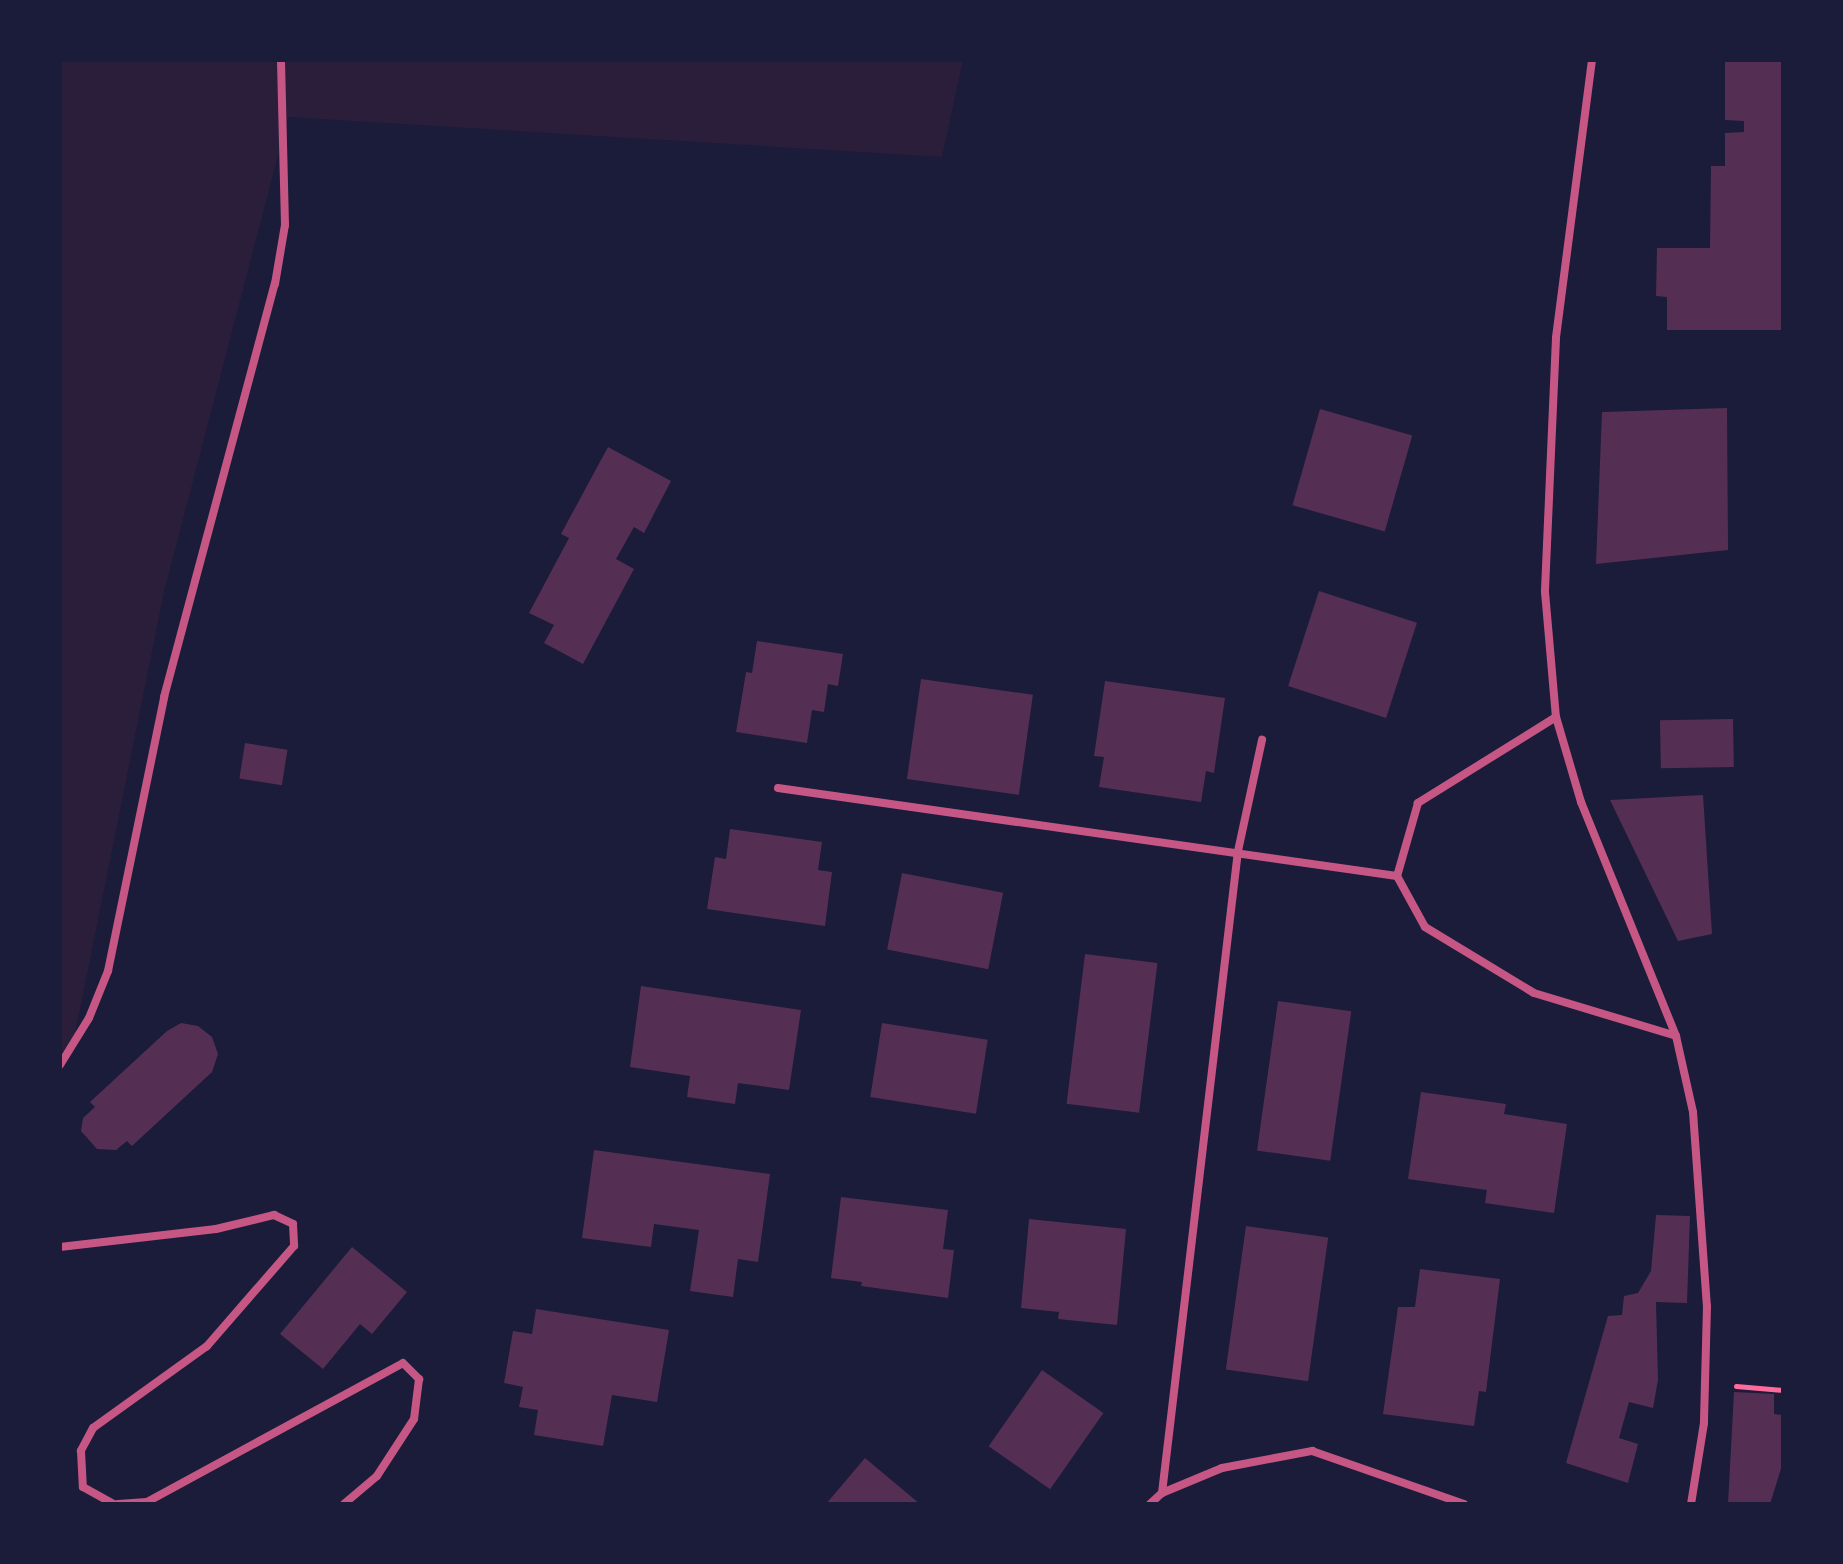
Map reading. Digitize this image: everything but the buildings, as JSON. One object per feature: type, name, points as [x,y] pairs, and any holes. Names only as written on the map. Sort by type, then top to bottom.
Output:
[{"type":"street","points":[[60,1065],[89,1018],[108,971],[164,697],[275,284],[285,225],[281,60]]},
{"type":"street","points":[[1592,60],[1556,338],[1545,592],[1556,717],[1581,802],[1676,1036],[1693,1112],[1707,1306],[1704,1423],[1691,1504]]},
{"type":"street","points":[[1556,717],[1418,803],[1397,876],[1425,927],[1534,993],[1676,1036]]},
{"type":"street","points":[[1162,1493],[1238,851],[1262,740]]},
{"type":"street","points":[[778,788],[1397,876]]},
{"type":"street","points":[[60,1247],[216,1229],[274,1215],[293,1224],[294,1246],[207,1346],[93,1428],[81,1451],[83,1487],[116,1504],[147,1502],[403,1363],[419,1379],[414,1419],[377,1476],[344,1504]]},
{"type":"street","points":[[1150,1504],[1162,1493],[1222,1468],[1312,1451],[1464,1504]]},
{"type":"path","points":[[1705,1383],[1783,1390]]},
{"type":"shaded area","points":[[60,60],[963,60],[942,157],[288,117],[164,592],[73,1044],[60,1053]]}]
